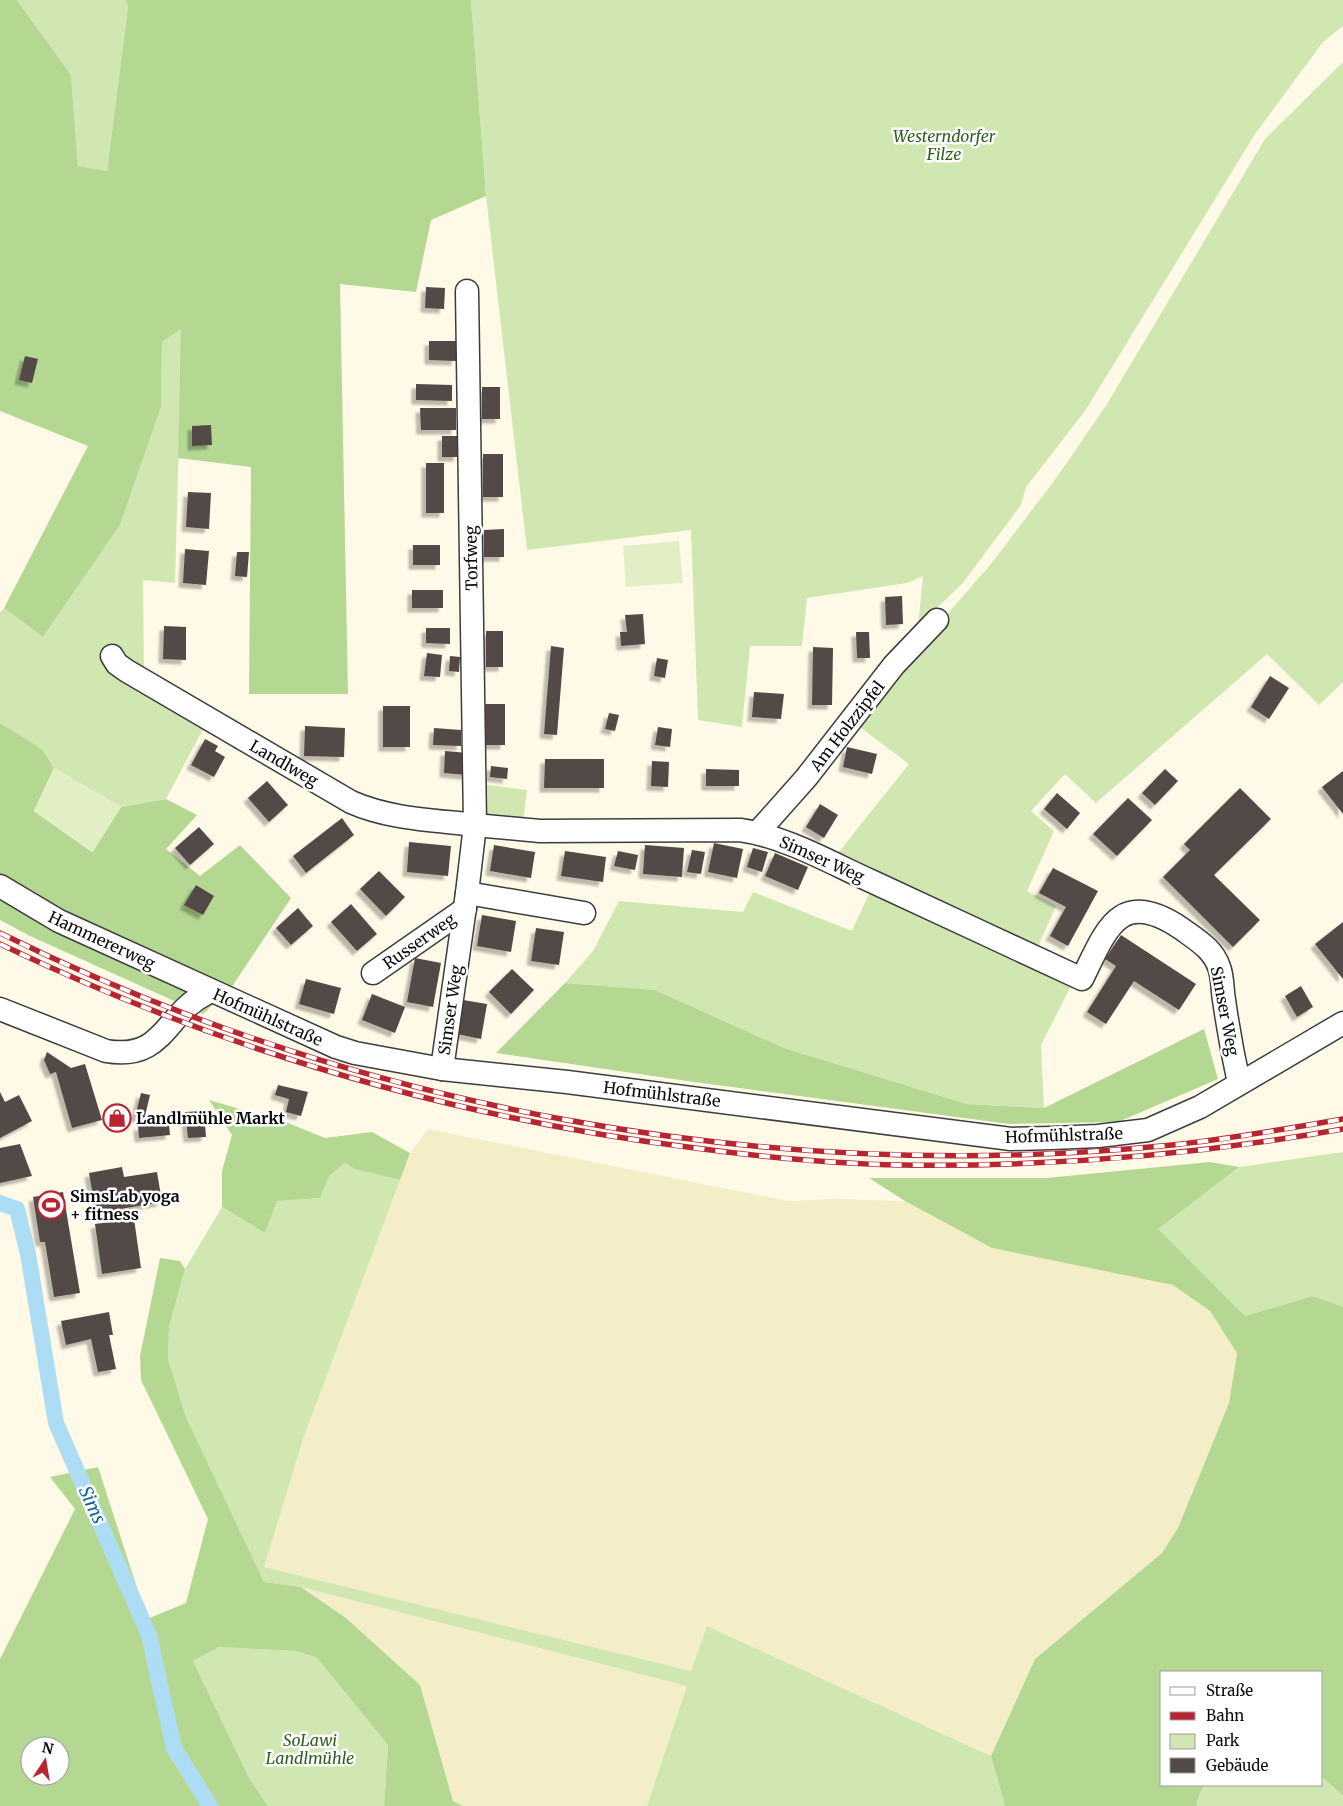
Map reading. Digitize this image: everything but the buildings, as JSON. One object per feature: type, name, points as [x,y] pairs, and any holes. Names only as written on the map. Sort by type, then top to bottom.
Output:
[{"type":"street","name":"Torfweg","points":[[467,291],[475,825]]},
{"type":"street","name":"Am Holzzipfel","points":[[758,832],[806,778],[894,665],[937,620]]},
{"type":"street","name":"Landlweg","points":[[112,656],[117,664],[127,672],[351,802],[368,810],[475,825]]},
{"type":"street","name":"Simser Weg","points":[[442,1068],[475,825],[540,831],[740,830],[758,832],[829,862],[1082,979],[1103,936],[1115,921],[1128,914],[1142,911],[1152,912],[1163,917],[1207,947],[1214,956],[1219,966],[1239,1083]]},
{"type":"street","name":"Hammererweg","points":[[0,886],[59,921],[207,989]]},
{"type":"street","points":[[466,901],[584,913]]},
{"type":"street","name":"Russerweg","points":[[373,973],[466,901]]},
{"type":"street","name":"Hofmühlstraße","points":[[0,1008],[106,1051],[122,1054],[135,1052],[153,1043],[193,1002],[206,994],[207,989],[336,1047],[355,1053],[442,1068],[1011,1138],[1098,1136],[1148,1130],[1200,1107],[1343,1023]]},
{"type":"shaded area","points":[[428,1129],[788,1201],[834,1199],[905,1201],[992,1248],[1173,1285],[1210,1311],[1237,1353],[1229,1403],[1178,1528],[1162,1553],[1035,1659],[991,1756],[707,1626],[691,1672],[263,1567],[303,1439],[410,1153]]},
{"type":"shaded area","points":[[301,1587],[687,1686],[647,1806],[463,1806],[453,1801],[420,1685],[346,1618]]},
{"type":"green space","points":[[0,0],[17,0],[71,75],[78,166],[107,171],[128,7],[126,0],[471,0],[486,196],[431,220],[416,292],[340,284],[348,694],[249,694],[251,467],[178,458],[181,329],[162,342],[161,407],[120,525],[43,637],[4,608],[88,446],[0,411]]},
{"type":"green space","points":[[17,0],[126,0],[128,7],[107,171],[78,166],[71,75]]},
{"type":"green space","name":"Westerndorfer Filze","points":[[471,0],[1343,0],[1343,26],[1323,42],[1255,134],[1085,411],[1026,487],[1021,505],[962,584],[918,626],[923,576],[907,583],[807,598],[802,646],[750,646],[742,727],[698,720],[691,530],[527,550],[486,196]]},
{"type":"green space","points":[[1343,62],[1343,682],[1319,705],[1267,654],[1096,803],[1065,774],[1031,811],[1054,831],[1027,891],[1056,906],[1036,951],[834,858],[909,764],[853,722],[991,564],[1057,477],[1107,404],[1265,139]]},
{"type":"green space","points":[[182,328],[175,583],[143,580],[144,676],[211,714],[166,799],[121,807],[54,768],[42,749],[0,723],[0,612],[4,608],[43,637],[120,525],[161,407],[162,342]]},
{"type":"green space","points":[[679,541],[683,583],[626,587],[623,546]]},
{"type":"green space","points":[[0,723],[42,749],[54,768],[34,811],[92,852],[121,807],[166,799],[197,815],[166,849],[200,876],[240,845],[291,898],[233,985],[203,1014],[30,936],[0,920]]},
{"type":"green space","points":[[54,768],[121,807],[93,852],[34,811]]},
{"type":"green space","points":[[481,784],[527,790],[523,823],[482,817]]},
{"type":"green space","points":[[872,887],[1073,982],[1041,1045],[1044,1108],[967,1104],[784,1048],[655,990],[565,983],[593,951],[619,901],[743,912],[753,892],[852,931]]},
{"type":"green space","points":[[565,983],[655,990],[784,1048],[967,1104],[1044,1108],[1204,1029],[1218,1079],[1118,1122],[1009,1124],[694,1082],[496,1053]]},
{"type":"green space","points":[[209,1100],[288,1123],[325,1138],[372,1132],[410,1153],[400,1180],[355,1169],[345,1163],[329,1176],[320,1198],[277,1201],[265,1233],[222,1207],[222,1171],[232,1135]]},
{"type":"green space","points":[[1343,1152],[1343,1307],[1313,1296],[1245,1316],[1157,1229],[1239,1167]]},
{"type":"green space","points":[[1210,1162],[1239,1167],[1158,1229],[1245,1316],[1313,1296],[1343,1307],[1343,1796],[1323,1778],[1323,1671],[1160,1671],[1160,1786],[1204,1786],[1196,1806],[1005,1806],[991,1756],[1035,1659],[1162,1553],[1178,1528],[1229,1403],[1237,1353],[1210,1311],[1173,1285],[992,1248],[905,1201],[869,1178],[1047,1178]]},
{"type":"green space","points":[[345,1163],[356,1169],[400,1180],[303,1439],[264,1567],[691,1671],[707,1626],[991,1756],[1005,1806],[647,1806],[687,1686],[301,1587],[264,1582],[186,1417],[168,1359],[169,1327],[185,1269],[222,1207],[265,1233],[277,1201],[319,1198],[329,1176]]},
{"type":"green space","points":[[160,1258],[180,1261],[185,1269],[169,1327],[168,1359],[186,1417],[264,1582],[301,1587],[346,1618],[420,1685],[453,1801],[463,1806],[384,1806],[388,1745],[317,1658],[296,1651],[219,1647],[193,1661],[249,1778],[268,1806],[0,1806],[0,1659],[75,1509],[50,1477],[98,1467],[147,1619],[186,1603],[208,1519],[141,1380],[140,1356]]},
{"type":"green space","name":"SoLawi Landlmühle","points":[[219,1647],[296,1651],[317,1658],[388,1745],[384,1806],[268,1806],[249,1778],[193,1661]]},
{"type":"green space","points":[[1323,1778],[1343,1796],[1343,1806],[1196,1806],[1204,1786],[1323,1786]]},
{"type":"waterway","name":"Sims","points":[[0,1203],[17,1209],[28,1254],[56,1423],[149,1635],[174,1748],[210,1806]]},
{"type":"railway","points":[[0,933],[137,995],[279,1047],[424,1089],[571,1121],[720,1142],[871,1154],[1022,1155],[1172,1145],[1236,1137],[1343,1119]]},
{"type":"railway","points":[[0,944],[83,982],[167,1016],[252,1047],[339,1074],[426,1098],[515,1118],[605,1135],[695,1148],[824,1162],[902,1165],[1013,1164],[1123,1158],[1233,1146],[1343,1129]]},
{"type":"place","name":"Landlmühle Markt","points":[[117,1118]]},
{"type":"place","name":"SimsLab yoga + fitness","points":[[51,1205]]}]
